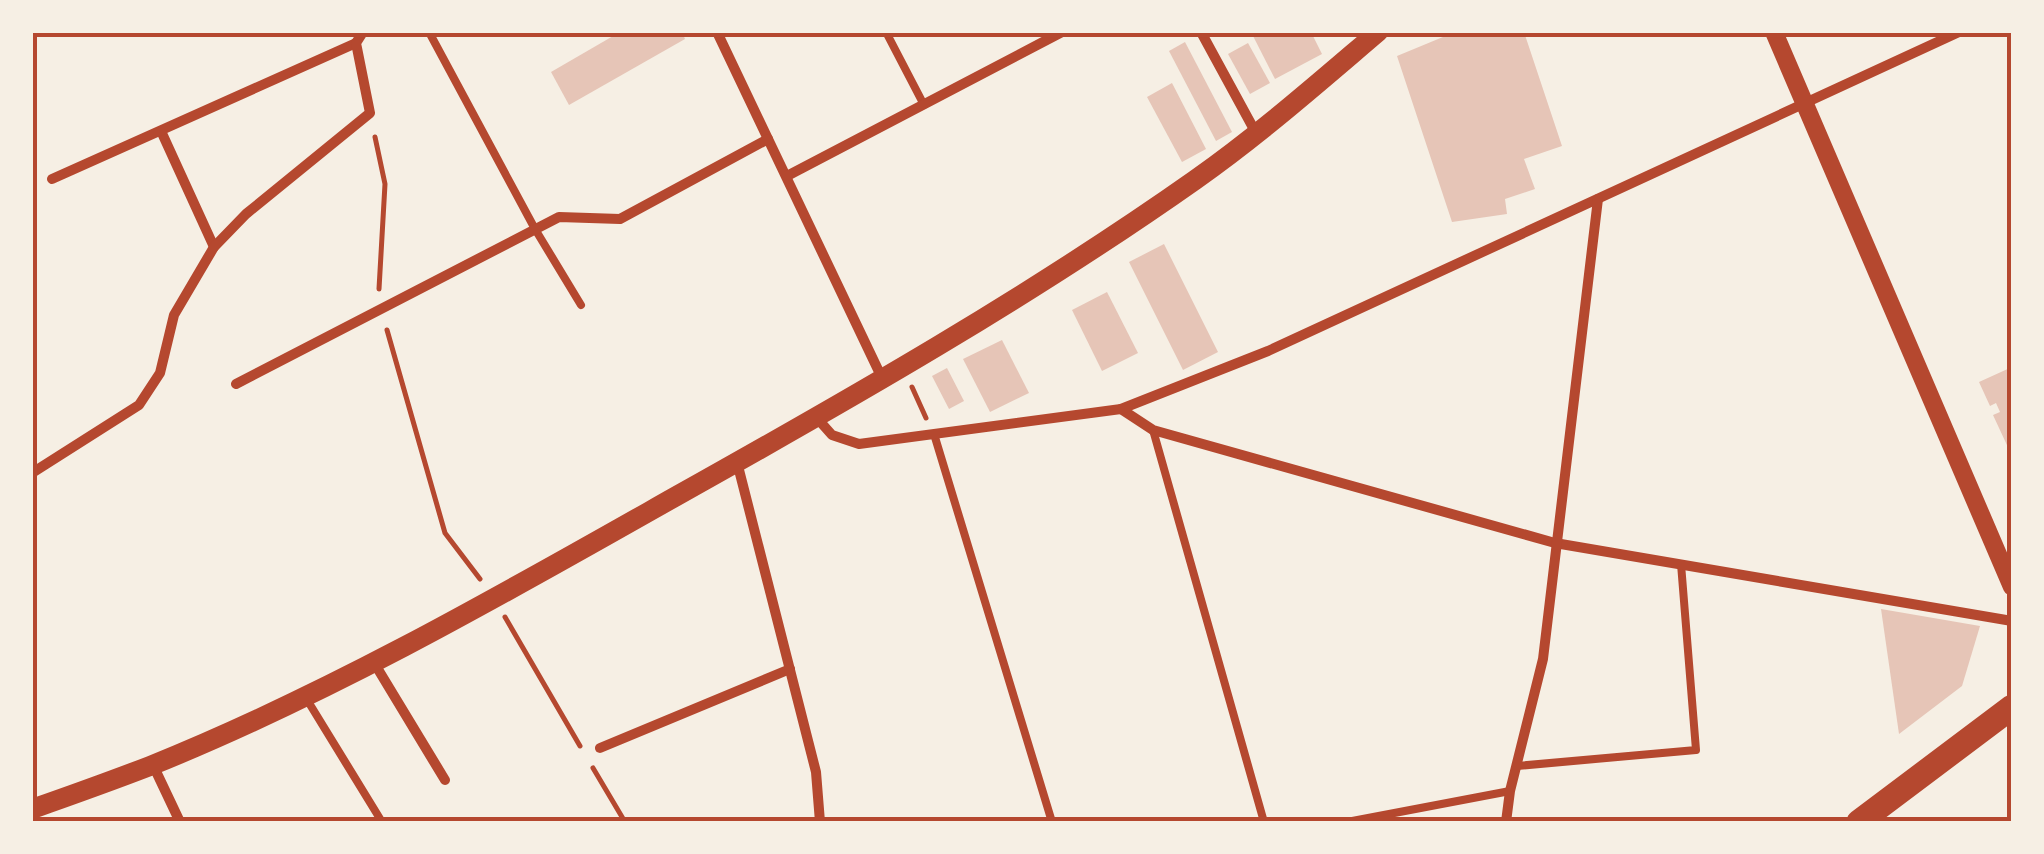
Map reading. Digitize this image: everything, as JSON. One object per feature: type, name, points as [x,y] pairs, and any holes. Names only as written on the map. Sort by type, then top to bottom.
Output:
[{"type":"main road","points":[[32,809],[153,764],[304,695],[494,598],[737,462],[1054,274],[1196,180],[1378,32]]},
{"type":"main road","points":[[1858,822],[2012,707]]},
{"type":"street","points":[[52,179],[356,43],[363,32]]},
{"type":"street","points":[[717,32],[882,378]]},
{"type":"street","points":[[787,176],[924,106],[1044,37],[1062,32]]},
{"type":"street","points":[[1201,32],[1257,134]]},
{"type":"street","points":[[1774,32],[2012,588]]},
{"type":"street","points":[[816,416],[832,435],[859,444],[1121,409],[1268,351],[1806,106],[1959,32]]},
{"type":"street","points":[[32,473],[138,405],[160,373],[174,315],[214,247],[246,214],[370,113],[356,43]]},
{"type":"street","points":[[161,131],[214,247]]},
{"type":"street","points":[[236,384],[559,217],[620,220],[768,139]]},
{"type":"street","points":[[1506,822],[1510,791],[1544,659],[1598,198]]},
{"type":"street","points":[[1121,409],[1153,430],[1555,543],[2012,621]]},
{"type":"street","points":[[737,462],[816,772],[820,822]]},
{"type":"street","points":[[372,660],[444,780]]},
{"type":"street","points":[[600,748],[790,669]]},
{"type":"street","points":[[153,764],[180,822]]},
{"type":"lane","points":[[429,32],[582,306]]},
{"type":"lane","points":[[886,32],[924,106]]},
{"type":"lane","points":[[1153,430],[1264,822]]},
{"type":"lane","points":[[934,434],[1052,822]]},
{"type":"lane","points":[[1517,766],[1696,750],[1681,564]]},
{"type":"lane","points":[[304,695],[382,822]]},
{"type":"lane","points":[[1347,822],[1510,791]]},
{"type":"path","points":[[370,113],[384,184],[378,282],[381,309],[445,533],[494,598],[625,822]]},
{"type":"path","points":[[902,365],[934,434]]},
{"type":"building","points":[[620,32],[682,32],[685,39],[569,105],[551,72]]},
{"type":"building","points":[[1251,32],[1311,32],[1322,54],[1275,79]]},
{"type":"building","points":[[1455,32],[1524,32],[1562,146],[1524,159],[1535,189],[1505,199],[1507,214],[1452,222],[1397,56]]},
{"type":"building","points":[[1185,42],[1232,132],[1216,141],[1169,51]]},
{"type":"building","points":[[1248,43],[1270,83],[1250,94],[1228,54]]},
{"type":"building","points":[[1172,83],[1206,149],[1182,162],[1147,97]]},
{"type":"building","points":[[1164,244],[1218,352],[1183,370],[1129,262]]},
{"type":"building","points":[[1107,292],[1138,353],[1102,371],[1072,310]]},
{"type":"building","points":[[1002,340],[1029,393],[990,412],[963,359]]},
{"type":"building","points":[[2012,367],[2012,456],[1993,415],[2000,412],[1996,403],[1990,406],[1979,382]]},
{"type":"building","points":[[947,368],[964,401],[949,409],[932,376]]},
{"type":"building","points":[[1881,609],[1980,626],[1962,686],[1899,734]]}]
